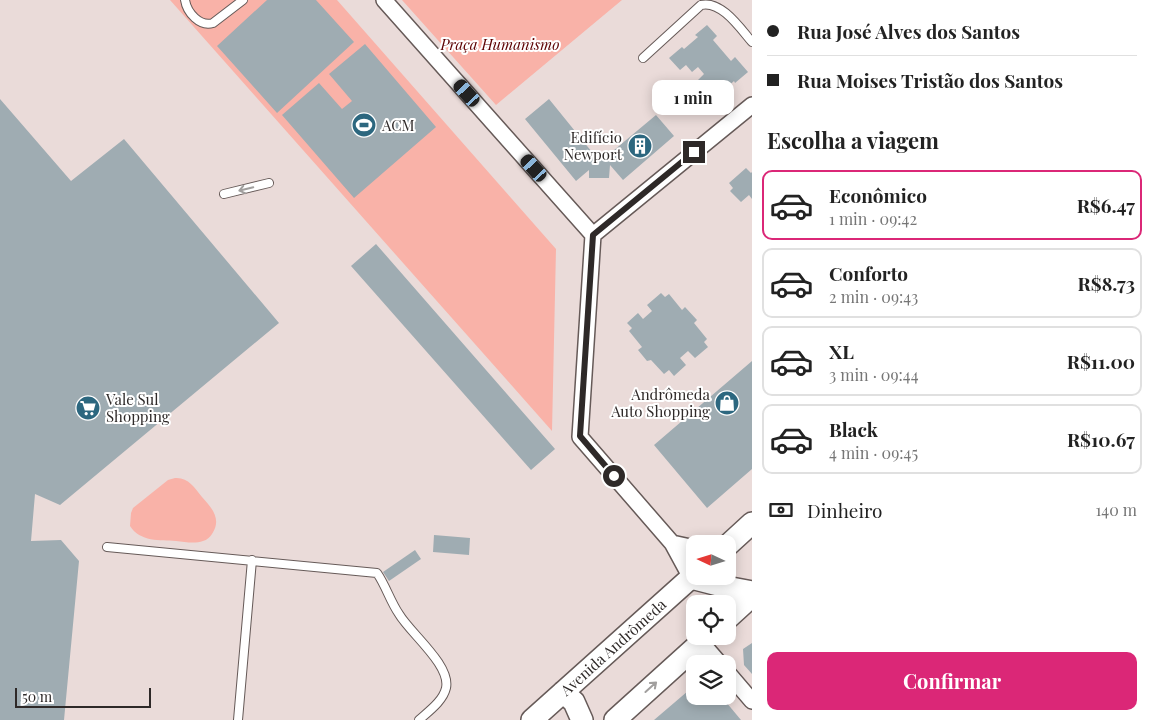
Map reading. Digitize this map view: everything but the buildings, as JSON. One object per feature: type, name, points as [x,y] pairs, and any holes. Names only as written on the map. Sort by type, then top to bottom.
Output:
[{"type":"main road","points":[[736,538],[752,523]]},
{"type":"main road","name":"Avenida Andrômeda","points":[[532,720],[686,582]]},
{"type":"main road","points":[[718,585],[752,592]]},
{"type":"main road","points":[[736,611],[752,596]]},
{"type":"main road","points":[[615,720],[697,645]]},
{"type":"main road","points":[[563,692],[574,702],[582,716],[582,720]]},
{"type":"street","points":[[384,0],[593,235],[580,436],[672,543],[686,565]]},
{"type":"street","points":[[593,235],[752,105]]},
{"type":"street","points":[[672,543],[686,546]]},
{"type":"street","points":[[736,682],[752,701]]},
{"type":"lane","points":[[185,0],[189,11],[197,20],[208,24],[213,23],[243,0]]},
{"type":"lane","points":[[643,58],[701,5],[707,2],[716,4],[725,10],[752,42]]},
{"type":"lane","points":[[224,194],[269,183]]},
{"type":"lane","points":[[108,547],[377,573],[400,617],[440,664],[446,678],[447,686],[444,694],[419,720]]},
{"type":"lane","points":[[238,720],[252,560]]},
{"type":"green space","name":"ACM","points":[[170,0],[337,0],[556,249],[552,431]]},
{"type":"green space","name":"Praça Humanismo","points":[[402,0],[622,0],[496,105]]},
{"type":"green space","points":[[175,478],[184,479],[190,483],[209,505],[214,514],[216,519],[215,529],[206,540],[193,543],[145,538],[130,526],[133,508],[168,480]]},
{"type":"place","name":"ACM","points":[[364,125]]},
{"type":"place","name":"Edifício Newport","points":[[640,146]]},
{"type":"place","name":"Andrômeda Auto Shopping","points":[[727,403]]},
{"type":"place","name":"Vale Sul Shopping","points":[[88,408]]},
{"type":"route","points":[[614,476],[580,436],[593,235],[694,152]]}]
